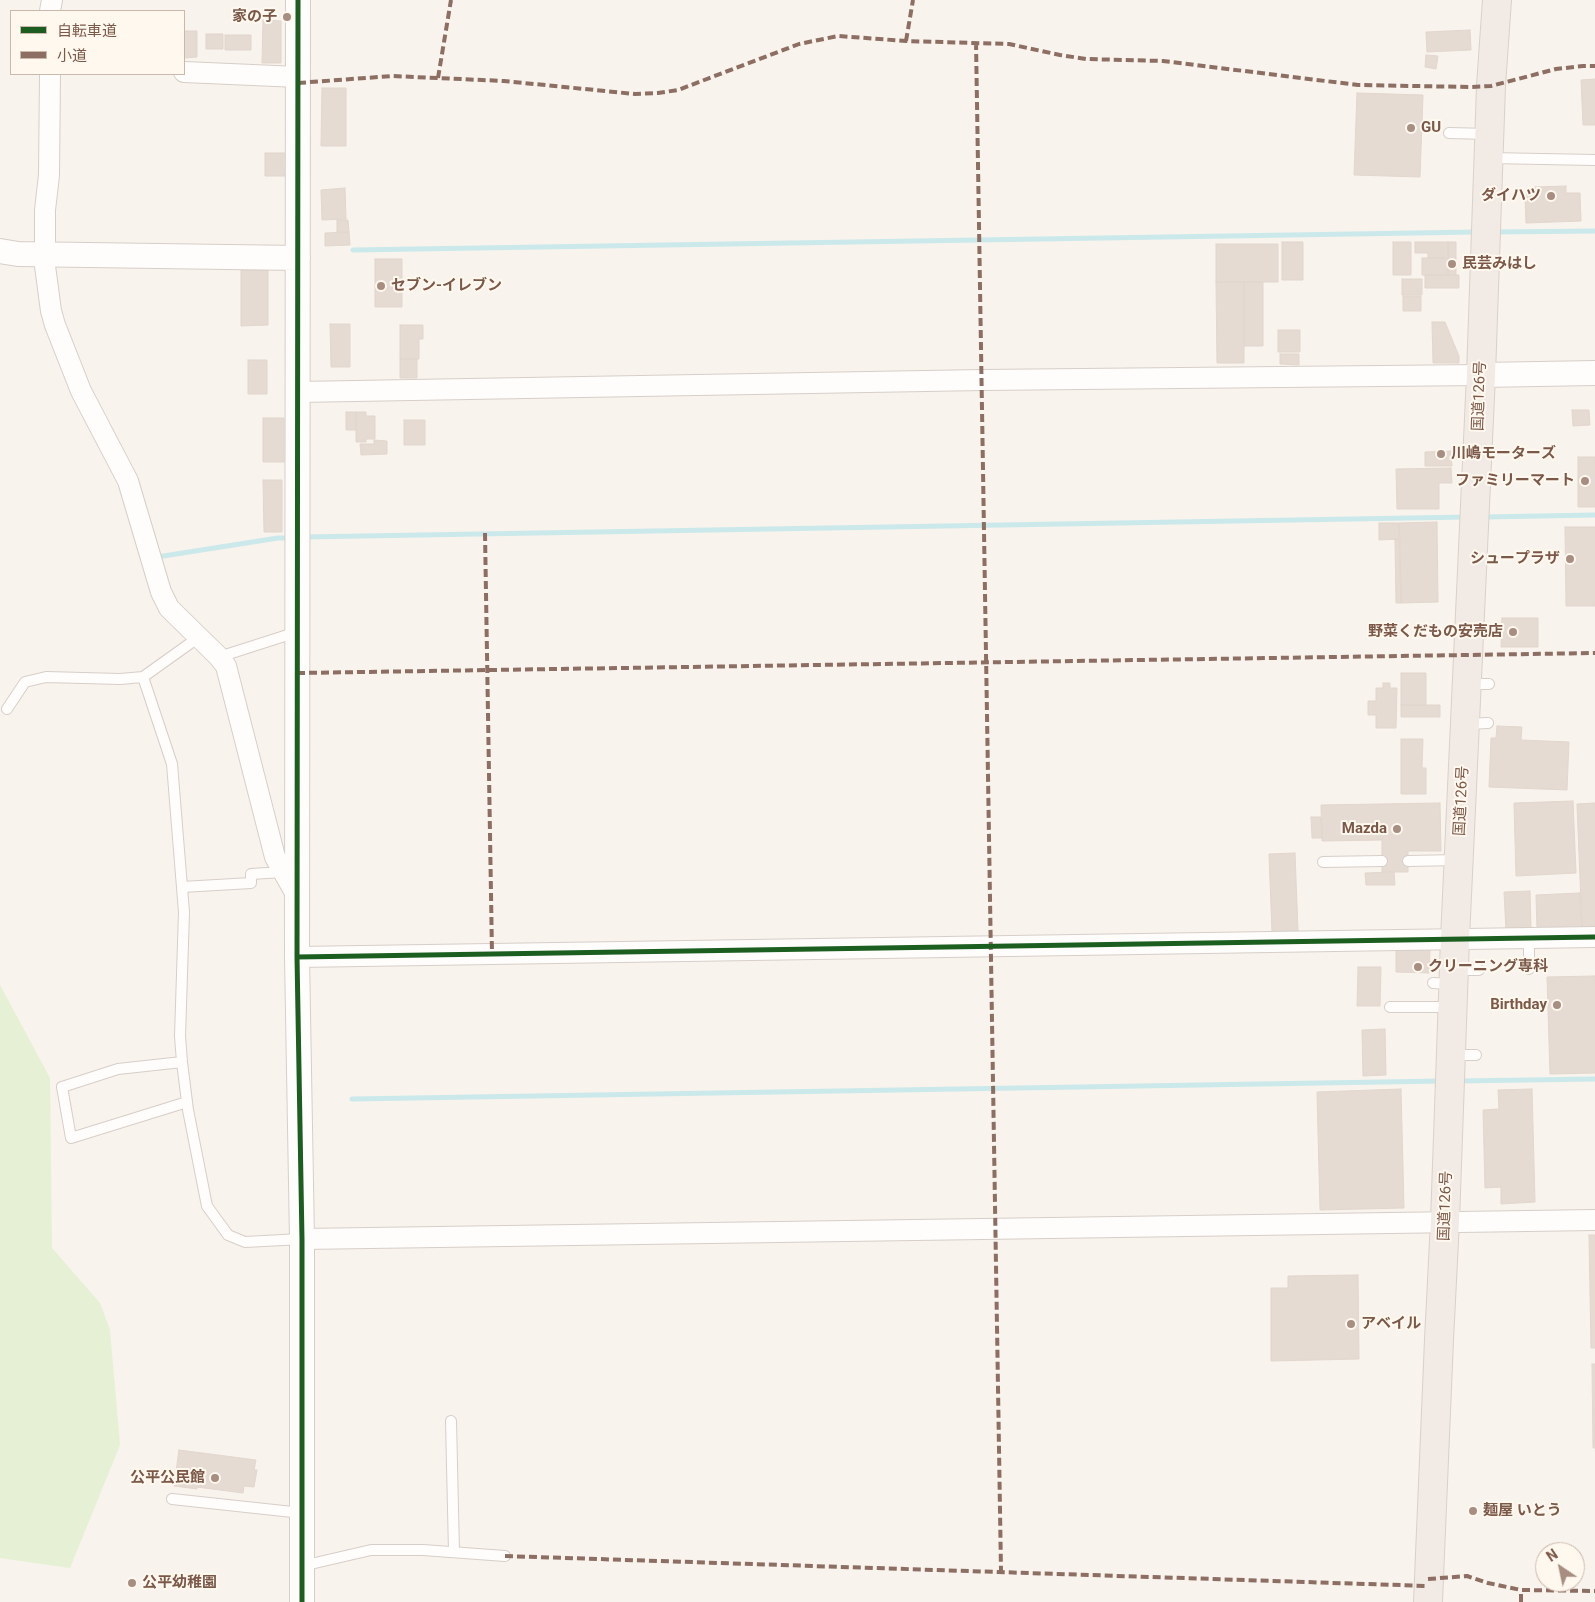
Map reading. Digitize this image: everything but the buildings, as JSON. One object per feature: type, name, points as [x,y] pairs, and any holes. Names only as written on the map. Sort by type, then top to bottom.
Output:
[{"type":"highway","name":"国道126号","points":[[1428,1602],[1446,1221],[1464,1055],[1455,983],[1456,939],[1459,860],[1477,724],[1481,375],[1489,146],[1497,0]]},
{"type":"street","points":[[298,0],[297,957],[302,1239],[302,1602]]},
{"type":"street","points":[[185,72],[298,77]]},
{"type":"street","points":[[50,75],[49,175],[45,255],[51,310],[62,346],[80,391],[128,481],[161,592],[169,608],[220,656],[226,666],[275,857],[297,896]]},
{"type":"street","points":[[0,251],[45,255],[298,258]]},
{"type":"street","points":[[298,392],[982,380],[1595,373]]},
{"type":"street","points":[[297,957],[1595,937]]},
{"type":"street","points":[[302,1239],[1595,1220]]},
{"type":"lane","points":[[1449,133],[1489,146],[1595,160]]},
{"type":"lane","points":[[220,656],[298,632]]},
{"type":"lane","points":[[7,709],[25,682],[46,677],[120,679],[143,677],[199,638]]},
{"type":"lane","points":[[143,677],[172,764],[184,912],[180,1036],[182,1062],[187,1102],[207,1206],[228,1235],[245,1242],[302,1239]]},
{"type":"lane","points":[[1408,861],[1459,860]]},
{"type":"lane","points":[[1323,862],[1382,861]]},
{"type":"lane","points":[[182,887],[251,883],[251,874],[284,872]]},
{"type":"lane","points":[[1529,938],[1529,970]]},
{"type":"lane","points":[[1390,1007],[1455,983]]},
{"type":"lane","points":[[182,1062],[118,1069],[62,1087],[71,1138],[187,1102]]},
{"type":"lane","points":[[451,1421],[454,1552]]},
{"type":"lane","points":[[172,1499],[302,1512]]},
{"type":"lane","points":[[302,1566],[371,1550],[423,1550],[505,1556]]},
{"type":"green space","points":[[0,985],[50,1078],[52,1248],[100,1303],[110,1330],[120,1445],[70,1568],[0,1558]]},
{"type":"waterway","points":[[1493,232],[1595,231]]},
{"type":"waterway","points":[[353,250],[1477,232]]},
{"type":"waterway","points":[[1484,517],[1595,515]]},
{"type":"waterway","points":[[304,537],[1468,517]]},
{"type":"waterway","points":[[157,557],[278,538],[290,538]]},
{"type":"waterway","points":[[1458,1081],[1595,1079]]},
{"type":"waterway","points":[[352,1099],[1442,1081]]},
{"type":"marked path","points":[[438,78],[451,0]]},
{"type":"marked path","points":[[906,41],[913,0]]},
{"type":"marked path","points":[[298,83],[392,76],[504,81],[635,94],[658,93],[678,90],[799,44],[838,36],[906,41],[1009,44],[1086,59],[1163,61],[1358,85],[1491,86],[1556,69],[1595,66]]},
{"type":"marked path","points":[[976,42],[1001,1571]]},
{"type":"marked path","points":[[485,533],[492,954]]},
{"type":"marked path","points":[[297,673],[1595,653]]},
{"type":"marked path","points":[[505,1556],[1428,1586]]},
{"type":"marked path","points":[[1428,1579],[1467,1576],[1488,1583],[1521,1590],[1595,1591]]},
{"type":"marked path","points":[[1521,1590],[1521,1602]]},
{"type":"cycle path","points":[[298,0],[297,957],[302,1239],[302,1602]]},
{"type":"cycle path","points":[[297,957],[1595,937]]},
{"type":"place","name":"家の子","points":[[287,17]]},
{"type":"place","name":"GU","points":[[1411,128]]},
{"type":"place","name":"ダイハツ","points":[[1551,196]]},
{"type":"place","name":"民芸みはし","points":[[1452,264]]},
{"type":"place","name":"セブン-イレブン","points":[[381,286]]},
{"type":"place","name":"川嶋モーターズ","points":[[1441,454]]},
{"type":"place","name":"ファミリーマート","points":[[1585,481]]},
{"type":"place","name":"シュープラザ","points":[[1570,559]]},
{"type":"place","name":"野菜くだもの安売店","points":[[1513,632]]},
{"type":"place","name":"Mazda","points":[[1397,829]]},
{"type":"place","name":"クリーニング専科","points":[[1418,967]]},
{"type":"place","name":"Birthday","points":[[1557,1005]]},
{"type":"place","name":"アベイル","points":[[1351,1324]]},
{"type":"place","name":"公平公民館","points":[[215,1478]]},
{"type":"place","name":"麺屋 いとう","points":[[1473,1511]]},
{"type":"place","name":"公平幼稚園","points":[[132,1583]]}]
